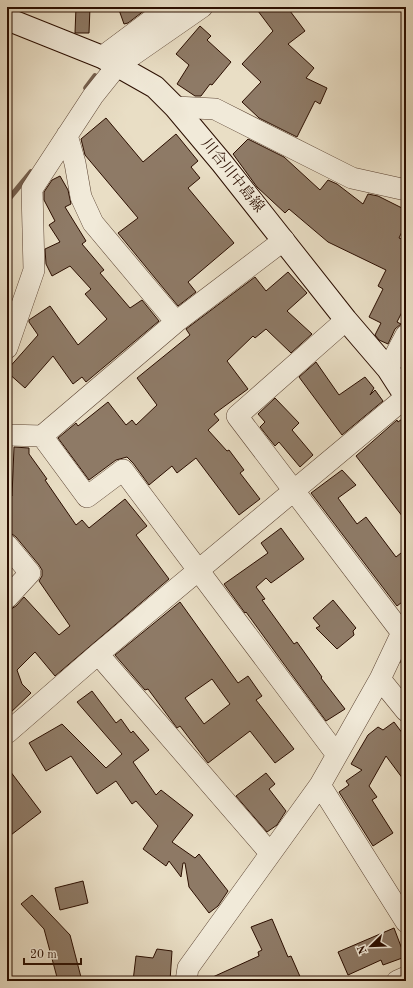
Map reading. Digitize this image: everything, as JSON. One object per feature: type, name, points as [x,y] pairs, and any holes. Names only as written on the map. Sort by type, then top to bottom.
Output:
[{"type":"main road","name":"川合川中島線","points":[[7,19],[110,61],[155,87],[175,107],[284,240],[346,320],[388,369],[406,397]]},
{"type":"street","points":[[7,348],[34,270],[32,190],[93,96],[110,61],[169,7]]},
{"type":"street","points":[[110,61],[202,7]]},
{"type":"street","points":[[175,107],[215,109],[352,178],[406,190]]},
{"type":"street","points":[[67,135],[75,163],[81,197],[93,223],[176,322]]},
{"type":"street","points":[[7,435],[42,436],[176,322],[284,240]]},
{"type":"street","points":[[186,981],[188,968],[320,785],[380,679],[404,629],[294,491],[237,416],[346,320]]},
{"type":"street","points":[[388,369],[406,335]]},
{"type":"street","points":[[7,733],[98,654],[406,397]]},
{"type":"street","points":[[42,436],[87,497],[123,470],[336,755]]},
{"type":"street","points":[[7,545],[30,574],[7,598]]},
{"type":"street","points":[[98,654],[270,853]]},
{"type":"street","points":[[380,679],[406,711]]},
{"type":"street","points":[[320,785],[406,922]]},
{"type":"street","points":[[397,981],[406,977]]},
{"type":"building","points":[[76,7],[90,7],[89,33],[75,33]]},
{"type":"building","points":[[118,7],[149,7],[128,23],[124,24]]},
{"type":"building","points":[[255,7],[287,7],[305,31],[288,44],[314,68],[306,78],[327,88],[320,104],[315,101],[297,137],[259,118],[242,102],[261,82],[242,64],[273,31]]},
{"type":"building","points":[[200,26],[211,36],[207,40],[231,62],[201,96],[195,96],[177,84],[189,65],[176,54]]},
{"type":"building","points":[[106,118],[143,162],[176,134],[198,161],[191,167],[200,178],[188,188],[234,243],[188,282],[196,292],[178,306],[118,233],[138,218],[85,155],[81,139]]},
{"type":"building","points":[[248,139],[284,157],[320,190],[328,180],[337,184],[363,204],[368,194],[378,196],[406,210],[406,223],[399,238],[406,241],[406,304],[397,322],[401,324],[395,329],[388,344],[379,340],[375,335],[381,323],[369,317],[383,289],[378,286],[386,270],[328,242],[289,209],[285,213],[257,187],[233,154]]},
{"type":"building","points":[[60,176],[68,190],[71,204],[65,207],[86,241],[82,244],[104,270],[100,273],[130,308],[142,300],[159,321],[86,382],[82,377],[73,384],[53,356],[25,388],[7,372],[7,370],[38,335],[29,320],[50,306],[78,345],[107,319],[85,294],[91,289],[70,266],[52,276],[46,264],[45,249],[60,242],[49,225],[55,221],[44,200],[44,192],[52,180]]},
{"type":"building","points":[[288,272],[307,293],[287,311],[312,334],[291,353],[266,329],[255,338],[253,336],[227,361],[248,389],[214,414],[219,420],[208,430],[227,451],[229,450],[244,470],[240,473],[260,499],[239,515],[196,458],[177,473],[172,466],[149,485],[127,457],[116,460],[89,480],[58,438],[76,423],[78,426],[108,402],[126,425],[132,420],[136,425],[157,405],[137,378],[190,335],[186,329],[255,277],[266,291]]},
{"type":"building","points":[[316,362],[339,395],[365,377],[374,388],[370,395],[375,390],[383,401],[342,435],[299,377]]},
{"type":"building","points":[[275,398],[299,423],[292,430],[313,455],[300,467],[279,442],[275,446],[260,427],[265,422],[258,414]]},
{"type":"building","points":[[406,416],[406,521],[356,456],[397,420],[398,422]]},
{"type":"building","points":[[14,447],[29,448],[29,454],[47,479],[45,480],[76,525],[82,520],[89,528],[125,499],[147,526],[136,535],[169,579],[55,676],[35,652],[17,670],[22,684],[31,693],[7,716],[7,610],[16,606],[24,597],[59,635],[70,626],[39,581],[42,576],[42,570],[39,565],[16,537],[7,533],[7,488],[12,496]]},
{"type":"building","points":[[342,470],[356,485],[338,498],[357,524],[366,517],[396,557],[406,549],[406,599],[397,606],[311,493]]},
{"type":"building","points":[[281,528],[304,559],[271,583],[266,578],[256,587],[265,599],[262,600],[294,644],[297,642],[322,677],[321,678],[345,709],[326,721],[224,584],[268,553],[261,543]]},
{"type":"building","points":[[333,600],[356,628],[353,631],[354,635],[337,649],[316,628],[320,626],[313,618]]},
{"type":"building","points":[[180,602],[238,683],[248,676],[262,696],[256,700],[294,749],[275,763],[250,731],[208,763],[180,726],[177,728],[148,689],[145,690],[115,655]],"holes":[[[212,679],[230,704],[204,724],[185,698]]]},
{"type":"building","points":[[92,691],[116,723],[121,719],[131,733],[133,731],[149,750],[133,762],[156,795],[161,790],[193,815],[172,842],[195,858],[199,854],[228,891],[218,906],[209,913],[189,887],[185,863],[183,863],[181,877],[169,861],[166,866],[143,849],[158,826],[136,801],[132,804],[116,781],[97,794],[71,756],[46,771],[29,743],[62,724],[106,768],[122,754],[77,702]]},
{"type":"building","points":[[394,722],[406,738],[406,783],[386,756],[369,786],[377,797],[372,800],[393,833],[373,846],[339,792],[349,785],[346,781],[362,770],[351,764],[368,735],[378,727],[383,730]]},
{"type":"building","points":[[7,767],[41,812],[7,838]]},
{"type":"building","points":[[266,773],[275,784],[269,789],[286,811],[277,825],[267,832],[236,796]]},
{"type":"building","points":[[83,881],[88,903],[60,910],[55,888]]},
{"type":"building","points":[[32,895],[70,935],[82,981],[58,981],[44,929],[21,904]]},
{"type":"building","points":[[272,919],[288,957],[291,956],[302,981],[204,981],[259,956],[258,952],[262,950],[251,927]]},
{"type":"building","points":[[394,928],[405,957],[383,965],[381,960],[348,975],[338,952]]},
{"type":"building","points":[[157,949],[172,951],[170,981],[133,981],[136,956],[153,958]]},
{"type":"waterway","points":[[86,88],[95,76]]},
{"type":"waterway","points":[[7,201],[31,172]]},
{"type":"waterway","points":[[400,660],[406,649]]}]
